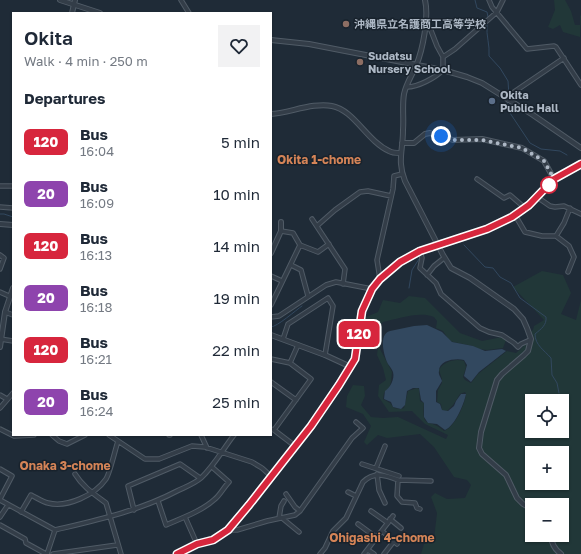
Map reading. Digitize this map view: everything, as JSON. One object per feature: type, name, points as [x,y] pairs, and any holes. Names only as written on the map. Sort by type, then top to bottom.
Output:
[{"type":"main road","points":[[177,554],[197,544],[213,540],[228,530],[272,477],[316,419],[351,367],[356,354],[362,311],[372,289],[380,279],[400,262],[420,251],[487,229],[515,215],[538,197],[554,179],[581,164]]},
{"type":"street","points":[[61,0],[75,2],[98,12]]},
{"type":"street","points":[[181,0],[188,12]]},
{"type":"street","points":[[425,0],[427,11],[426,24],[416,65],[403,101],[400,167],[402,174],[444,258],[451,268],[470,278],[518,313],[527,328],[530,340],[528,351],[497,380],[481,432],[479,448],[482,454],[506,476],[517,498],[525,505]]},
{"type":"street","points":[[489,0],[492,6],[527,49],[556,47],[581,85]]},
{"type":"street","points":[[443,57],[455,49],[497,12],[503,0]]},
{"type":"street","points":[[72,12],[75,2]]},
{"type":"street","points":[[407,87],[412,87],[431,80],[438,76],[443,70],[443,57],[430,28],[426,24]]},
{"type":"street","points":[[272,40],[309,44],[443,70],[467,77],[482,83],[533,115],[581,148]]},
{"type":"street","points":[[508,100],[514,92],[564,58]]},
{"type":"street","points":[[272,114],[331,105],[343,110],[380,145],[389,151],[400,153]]},
{"type":"street","points":[[402,144],[414,142],[425,134],[430,133],[453,140],[482,140],[522,148],[544,161],[554,179]]},
{"type":"street","points":[[380,279],[377,260],[394,176],[402,174]]},
{"type":"street","points":[[477,179],[504,198],[510,196],[525,208]]},
{"type":"street","points":[[0,186],[12,186]]},
{"type":"street","points":[[318,225],[335,210],[360,192],[368,191],[391,196]]},
{"type":"street","points":[[538,197],[550,206],[564,206],[581,214]]},
{"type":"street","points":[[0,207],[12,208]]},
{"type":"street","points":[[556,236],[564,223],[570,208]]},
{"type":"street","points":[[515,215],[526,232],[542,236],[556,236],[569,246],[574,257],[568,272]]},
{"type":"street","points":[[312,219],[318,225],[345,269],[343,284]]},
{"type":"street","points":[[272,251],[281,230],[281,222]]},
{"type":"street","points":[[0,224],[12,225]]},
{"type":"street","points":[[281,230],[293,233],[300,245],[318,252],[329,244]]},
{"type":"street","points":[[272,303],[300,245]]},
{"type":"street","points":[[420,251],[422,258],[420,268],[436,284],[441,294],[480,328],[502,336],[514,343],[518,348],[521,344],[530,340]]},
{"type":"street","points":[[0,255],[4,258],[0,269]]},
{"type":"street","points":[[427,275],[434,266],[444,258]]},
{"type":"street","points":[[291,265],[301,270],[308,296]]},
{"type":"street","points":[[272,276],[282,281]]},
{"type":"street","points":[[272,317],[279,316],[326,285],[336,282],[358,285],[372,289]]},
{"type":"street","points":[[0,347],[5,312],[12,291]]},
{"type":"street","points":[[0,292],[10,296]]},
{"type":"street","points":[[283,339],[288,324],[328,298],[333,306],[325,355]]},
{"type":"street","points":[[5,312],[12,315]]},
{"type":"street","points":[[272,335],[298,344],[351,367]]},
{"type":"street","points":[[1,340],[12,341]]},
{"type":"street","points":[[290,364],[298,344]]},
{"type":"street","points":[[272,359],[290,364],[311,379],[273,429],[295,446]]},
{"type":"street","points":[[272,384],[296,400]]},
{"type":"street","points":[[0,408],[12,394]]},
{"type":"street","points":[[0,395],[7,399]]},
{"type":"street","points":[[228,530],[237,530],[280,518],[295,516],[352,438],[363,428],[356,422]]},
{"type":"street","points":[[0,429],[12,435]]},
{"type":"street","points":[[53,436],[59,441],[67,444],[82,436]]},
{"type":"street","points":[[110,436],[145,459],[159,459],[192,446],[207,448],[252,462],[272,477]]},
{"type":"street","points":[[201,436],[207,448]]},
{"type":"street","points":[[0,469],[12,476],[0,499],[8,505],[55,530],[134,510],[158,501],[200,478],[212,467],[220,453],[233,436]]},
{"type":"street","points":[[22,512],[31,495],[48,503],[58,504],[78,500],[91,493],[106,479],[118,441]]},
{"type":"street","points":[[376,468],[385,446]]},
{"type":"street","points":[[134,510],[128,486],[180,464],[200,478]]},
{"type":"street","points":[[362,464],[387,472],[398,478],[431,481]]},
{"type":"street","points":[[158,501],[166,525],[185,517],[216,499],[229,482],[212,467]]},
{"type":"street","points":[[320,554],[325,548],[333,531],[346,518],[363,482],[367,478],[387,472]]},
{"type":"street","points":[[75,474],[80,482],[91,493],[106,503],[117,545],[121,554]]},
{"type":"street","points":[[377,474],[379,490],[385,503]]},
{"type":"street","points":[[398,478],[397,496],[402,502],[415,503],[419,499]]},
{"type":"street","points":[[348,492],[356,496]]},
{"type":"street","points":[[286,494],[300,511]]},
{"type":"street","points":[[280,518],[281,506],[284,501]]},
{"type":"street","points":[[415,503],[417,508],[420,509]]},
{"type":"street","points":[[0,517],[8,505]]},
{"type":"street","points":[[371,511],[373,514],[388,523]]},
{"type":"street","points":[[185,517],[197,544]]},
{"type":"street","points":[[364,554],[391,517],[401,528]]},
{"type":"street","points":[[280,518],[299,532]]},
{"type":"street","points":[[358,524],[376,538]]},
{"type":"street","points":[[0,525],[25,539],[26,543],[47,554],[55,530]]},
{"type":"street","points":[[382,531],[395,543],[384,554]]},
{"type":"street","points":[[552,542],[556,550],[561,554]]},
{"type":"street","points":[[53,554],[117,545]]},
{"type":"street","points":[[368,550],[374,554]]},
{"type":"green space","points":[[554,0],[565,0],[571,11],[575,25],[580,25],[581,15],[580,37],[563,32],[560,25],[553,29],[548,27],[555,10]]},
{"type":"green space","points":[[542,271],[563,275],[571,293],[561,314],[576,320],[581,300],[581,554],[421,554],[424,544],[434,539],[437,513],[431,497],[435,493],[447,499],[465,498],[471,485],[467,480],[454,477],[434,447],[420,434],[387,438],[378,435],[367,445],[364,442],[371,426],[363,414],[346,407],[347,396],[353,385],[364,386],[365,396],[361,405],[371,417],[398,417],[446,439],[448,435],[425,424],[412,411],[389,412],[378,396],[379,385],[386,380],[383,368],[377,355],[379,337],[381,337],[380,349],[392,372],[389,388],[384,393],[383,399],[390,403],[394,408],[404,408],[408,391],[417,388],[419,389],[420,401],[424,403],[423,412],[425,420],[444,431],[448,429],[456,420],[462,409],[466,394],[465,392],[460,394],[447,411],[442,410],[441,404],[437,402],[438,390],[442,383],[439,370],[441,367],[453,360],[464,361],[466,367],[463,377],[471,383],[478,374],[507,351],[516,353],[526,344],[532,346],[531,331],[533,330],[534,326],[544,320],[513,287]]},
{"type":"green space","points":[[409,296],[425,298],[460,333],[482,341],[502,337],[506,340],[503,348],[487,350],[478,349],[473,346],[453,342],[449,340],[443,331],[436,328],[437,321],[434,317],[428,315],[408,316],[383,322],[379,326],[374,345],[362,342],[364,318],[378,312],[383,300],[400,303]]},
{"type":"water","points":[[427,325],[442,332],[452,342],[473,346],[485,351],[502,349],[506,351],[479,372],[471,382],[464,376],[467,365],[464,360],[457,359],[442,364],[439,375],[442,381],[436,391],[436,402],[440,404],[442,410],[448,411],[454,406],[461,394],[466,394],[456,419],[449,428],[445,430],[437,424],[428,423],[424,417],[424,403],[421,400],[419,388],[413,388],[407,391],[405,405],[401,409],[393,407],[391,402],[384,399],[385,391],[392,383],[393,371],[385,356],[383,346],[384,336],[390,331]]},
{"type":"waterway","points":[[475,0],[477,8],[487,12],[488,17]]},
{"type":"waterway","points":[[487,25],[489,56],[500,68],[508,81],[509,96]]},
{"type":"waterway","points":[[507,103],[508,110],[530,143],[541,149],[560,151],[567,155]]},
{"type":"waterway","points":[[0,214],[12,217]]},
{"type":"waterway","points":[[464,245],[485,267],[493,268],[500,277],[511,283],[520,298],[546,317],[545,325],[535,334],[535,338],[540,347],[551,358],[552,375],[557,383],[559,393]]},
{"type":"waterway","points":[[409,288],[412,270],[419,259]]},
{"type":"waterway","points":[[272,327],[302,306]]},
{"type":"bus line","name":"120","points":[[177,554],[197,544],[213,540],[228,530],[272,477],[311,426],[355,359],[362,311],[372,289],[380,279],[392,268],[411,255],[487,229],[512,217],[529,205],[554,179],[581,164]]},
{"type":"place","name":"沖縄県立名護商工高等学校","points":[[346,24]]},
{"type":"place","name":"Sudatsu Nursery School","points":[[360,62]]},
{"type":"place","name":"Okita Public Hall","points":[[492,101]]},
{"type":"district","name":"Okita 1-chome","points":[[319,160]]},
{"type":"district","name":"Onaka 3-chome","points":[[65,466]]},
{"type":"district","name":"Ohigashi 4-chome","points":[[382,538]]},
{"type":"route","points":[[441,136],[453,140],[482,140],[522,148],[544,161],[554,179],[547,187],[549,185]]}]
